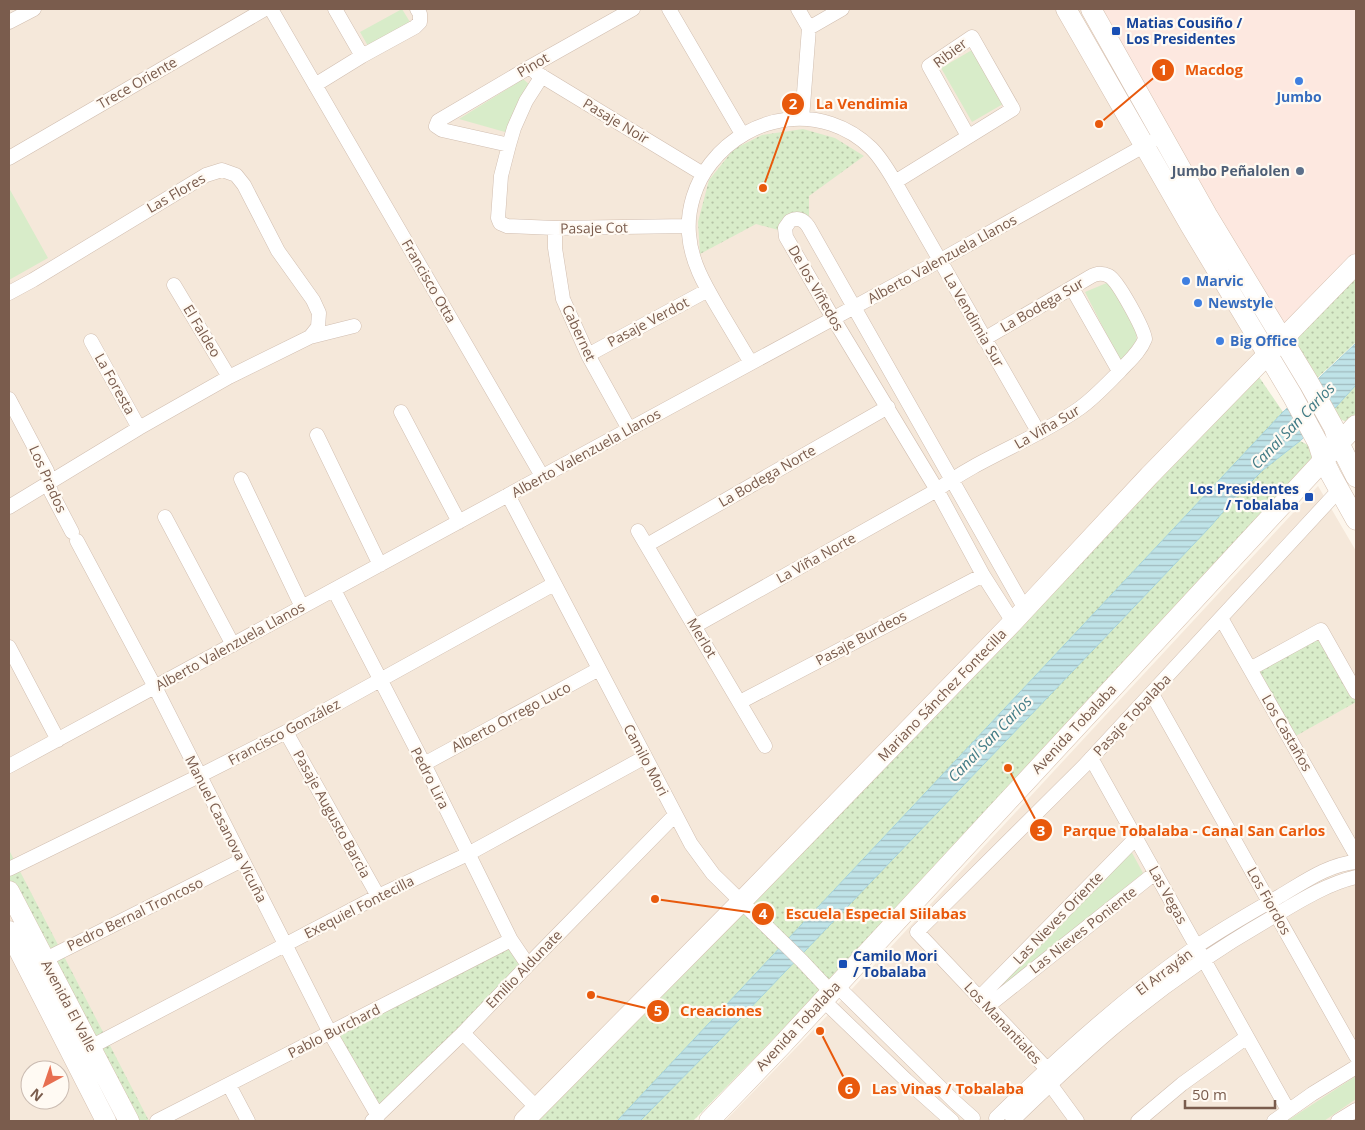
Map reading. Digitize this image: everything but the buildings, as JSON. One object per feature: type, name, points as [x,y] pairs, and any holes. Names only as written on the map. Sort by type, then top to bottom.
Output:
[{"type":"street","points":[[16,15],[34,9]]},
{"type":"street","name":"Trece Oriente","points":[[9,158],[265,9]]},
{"type":"street","name":"Francisco Otta","points":[[271,9],[542,476]]},
{"type":"street","points":[[335,9],[362,56]]},
{"type":"street","points":[[315,85],[362,56],[415,27],[420,22],[420,14],[417,9]]},
{"type":"street","name":"Pinot","points":[[509,145],[442,130],[436,126],[438,121],[633,9]]},
{"type":"street","points":[[669,9],[742,134]]},
{"type":"street","points":[[798,9],[809,28],[802,119]]},
{"type":"street","points":[[809,28],[842,9]]},
{"type":"street","points":[[1066,9],[1190,225],[1292,395],[1315,439],[1323,459],[1356,519]]},
{"type":"street","points":[[1092,9],[1208,215],[1309,383],[1356,477]]},
{"type":"street","name":"Ribier","points":[[895,182],[1013,109],[972,37],[929,66],[968,136]]},
{"type":"street","name":"Pasaje Noir","points":[[528,68],[704,174]]},
{"type":"street","name":"Pinot","points":[[500,223],[498,218],[501,176],[509,145],[526,101],[542,76]]},
{"type":"street","name":"La Vendimia Sur","points":[[751,363],[708,290],[695,263],[688,226],[694,195],[707,168],[720,152],[742,134],[768,123],[783,120],[802,119],[820,121],[857,138],[879,157],[1039,433]]},
{"type":"street","name":"Alberto Valenzuela Llanos","points":[[9,766],[940,261],[1163,136]]},
{"type":"street","name":"Las Flores","points":[[9,292],[33,280],[206,175],[222,170],[236,175],[244,185],[278,251],[313,300],[319,313],[318,327],[310,337]]},
{"type":"street","points":[[1190,225],[1208,215]]},
{"type":"street","name":"De los Viñedos","points":[[798,219],[804,221],[808,226],[951,479],[1019,616],[983,575],[937,490],[795,253],[785,234],[785,228],[790,221],[798,219]]},
{"type":"street","name":"Pasaje Cot","points":[[500,223],[506,226],[555,228],[688,226]]},
{"type":"street","name":"Cabernet","points":[[555,228],[555,248],[563,299],[588,355],[630,429]]},
{"type":"street","points":[[795,253],[816,241]]},
{"type":"street","name":"Mariano Sánchez Fontecilla","points":[[530,1114],[741,902],[1019,616],[1143,483],[1356,264]]},
{"type":"street","name":"La Bodega Sur","points":[[984,339],[1098,274],[1107,275],[1113,279],[1143,330],[1145,339],[1142,346]]},
{"type":"street","name":"El Faldeo","points":[[174,284],[229,378]]},
{"type":"street","points":[[1072,288],[1119,371]]},
{"type":"street","name":"Pasaje Verdot","points":[[588,355],[708,290]]},
{"type":"street","points":[[9,507],[139,428],[229,378],[310,337],[354,326]]},
{"type":"street","name":"La Foresta","points":[[92,341],[139,428]]},
{"type":"street","name":"La Viña Sur","points":[[937,490],[951,479],[1039,433],[1084,405],[1099,392],[1142,346]]},
{"type":"street","name":"Los Prados","points":[[9,399],[47,471],[51,492],[74,537]]},
{"type":"street","name":"La Bodega Norte","points":[[646,545],[888,407]]},
{"type":"street","points":[[401,412],[459,522]]},
{"type":"street","name":"Avenida Tobalaba","points":[[709,1121],[830,993],[1323,459],[1335,434],[1356,425]]},
{"type":"street","points":[[317,434],[380,565]]},
{"type":"street","points":[[241,479],[302,607]]},
{"type":"street","name":"La Viña Norte","points":[[695,626],[937,490]]},
{"type":"street","name":"Pasaje Tobalaba","points":[[917,932],[1091,758],[1339,490]]},
{"type":"street","name":"Camilo Mori","points":[[508,495],[691,844],[713,874],[802,961],[830,993]]},
{"type":"street","points":[[165,517],[233,644]]},
{"type":"street","name":"Merlot","points":[[638,531],[765,746]]},
{"type":"street","name":"Manuel Casanova Vicuña","points":[[74,537],[155,687],[375,1119]]},
{"type":"street","name":"Pasaje Burdeos","points":[[740,702],[983,575]]},
{"type":"street","name":"Francisco González","points":[[9,869],[286,732],[554,584]]},
{"type":"street","name":"Pedro Lira","points":[[334,590],[424,764],[511,940],[528,965]]},
{"type":"street","name":"Los Castaños","points":[[1221,618],[1353,857],[1356,878]]},
{"type":"street","points":[[1250,669],[1321,630],[1356,692]]},
{"type":"street","points":[[9,647],[58,740]]},
{"type":"street","name":"Alberto Orrego Luco","points":[[424,764],[599,670]]},
{"type":"street","name":"Los Fiordos","points":[[1152,694],[1356,1056]]},
{"type":"street","name":"Pasaje Augusto Barcia","points":[[286,732],[378,896]]},
{"type":"street","name":"Exequiel Fontecilla","points":[[73,1056],[378,896],[468,854],[645,758]]},
{"type":"street","name":"Las Vegas","points":[[1091,758],[1288,1110]]},
{"type":"street","name":"Emilio Aldunate","points":[[375,1119],[464,1033],[675,815]]},
{"type":"street","name":"Las Nieves Oriente","points":[[983,1002],[1136,838]]},
{"type":"street","name":"El Arrayán","points":[[998,1120],[1047,1069],[1112,1012],[1196,947],[1270,902],[1353,857]]},
{"type":"street","name":"Pedro Bernal Troncoso","points":[[36,963],[242,860]]},
{"type":"street","name":"Las Nieves Poniente","points":[[983,1002],[1155,873]]},
{"type":"street","name":"El Arrayán","points":[[1012,1121],[1050,1084],[1114,1028],[1164,988],[1204,960],[1277,914],[1336,883],[1356,878]]},
{"type":"street","name":"Avenida El Valle","points":[[9,890],[73,1056],[106,1121]]},
{"type":"street","name":"Los Manantiales","points":[[917,932],[1047,1069],[1050,1084],[1077,1121]]},
{"type":"street","name":"Avenida El Valle","points":[[11,938],[36,963],[91,1047],[129,1121]]},
{"type":"street","name":"Pablo Burchard","points":[[157,1121],[511,940]]},
{"type":"street","points":[[830,993],[893,1042],[972,1120],[980,1115],[989,1115],[998,1120]]},
{"type":"street","points":[[830,993],[880,1054],[952,1121]]},
{"type":"street","points":[[464,1033],[530,1114]]},
{"type":"street","points":[[1138,1121],[1188,1079],[1247,1037]]},
{"type":"street","points":[[880,1054],[893,1042]]},
{"type":"street","points":[[1274,1121],[1356,1067]]},
{"type":"street","points":[[228,1086],[248,1121]]},
{"type":"street","points":[[1338,1121],[1356,1110]]},
{"type":"shaded area","points":[[9,9],[1099,9],[1290,341],[536,1121],[9,1121]]},
{"type":"shaded area","points":[[1099,9],[1356,9],[1356,256],[1283,329]]},
{"type":"shaded area","points":[[1318,486],[1356,551],[1356,1121],[725,1121],[825,1018]]},
{"type":"green space","points":[[402,9],[410,22],[368,46],[360,32]]},
{"type":"green space","points":[[972,50],[1003,104],[972,122],[941,68]]},
{"type":"green space","points":[[523,79],[530,85],[505,132],[459,119]]},
{"type":"green space","points":[[803,129],[835,138],[864,156],[809,196],[809,217],[782,231],[756,224],[700,254],[698,222],[709,180],[734,149],[762,135]]},
{"type":"green space","points":[[9,188],[48,258],[9,280]]},
{"type":"green space","points":[[1356,276],[1356,342],[1313,382],[1290,341]]},
{"type":"green space","points":[[1109,282],[1136,331],[1137,343],[1120,361],[1085,292]]},
{"type":"green space","points":[[1257,374],[1283,412],[617,1121],[536,1121]]},
{"type":"green space","points":[[1356,385],[1356,413],[1347,422],[1336,416],[1335,408]]},
{"type":"green space","points":[[1300,441],[1308,445],[1313,451],[1311,460],[892,918],[693,1121],[640,1121],[1115,627],[1235,498],[1263,470]]},
{"type":"green space","points":[[1320,636],[1356,702],[1294,737],[1257,672]]},
{"type":"green space","points":[[9,850],[149,1121],[129,1121],[9,890]]},
{"type":"green space","points":[[1131,851],[1143,873],[988,998]]},
{"type":"green space","points":[[511,940],[528,965],[378,1116],[330,1033]]},
{"type":"green space","points":[[1356,1076],[1356,1099],[1324,1121],[1287,1121]]},
{"type":"water","name":"Canal San Carlos","points":[[1356,343],[1356,385],[1335,408],[1300,441],[1263,470],[1235,498],[1115,627],[640,1121],[617,1121],[1283,412]]},
{"type":"place","name":"Matias Cousiño / Los Presidentes","points":[[1116,31]]},
{"type":"place","name":"Jumbo","points":[[1299,81]]},
{"type":"place","name":"Macdog","points":[[1099,124]]},
{"type":"place","name":"Jumbo Peñalolen","points":[[1300,171]]},
{"type":"place","name":"La Vendimia","points":[[763,188]]},
{"type":"place","name":"Marvic","points":[[1186,281]]},
{"type":"place","name":"Newstyle","points":[[1198,303]]},
{"type":"place","name":"Big Office","points":[[1220,341]]},
{"type":"place","name":"Los Presidentes / Tobalaba","points":[[1309,497]]},
{"type":"place","name":"Parque Tobalaba - Canal San Carlos","points":[[1008,768]]},
{"type":"place","name":"Escuela Especial Siilabas","points":[[655,899]]},
{"type":"place","name":"Camilo Mori / Tobalaba","points":[[843,964]]},
{"type":"place","name":"Creaciones","points":[[591,995]]},
{"type":"place","name":"Las Vinas / Tobalaba","points":[[820,1031]]}]
